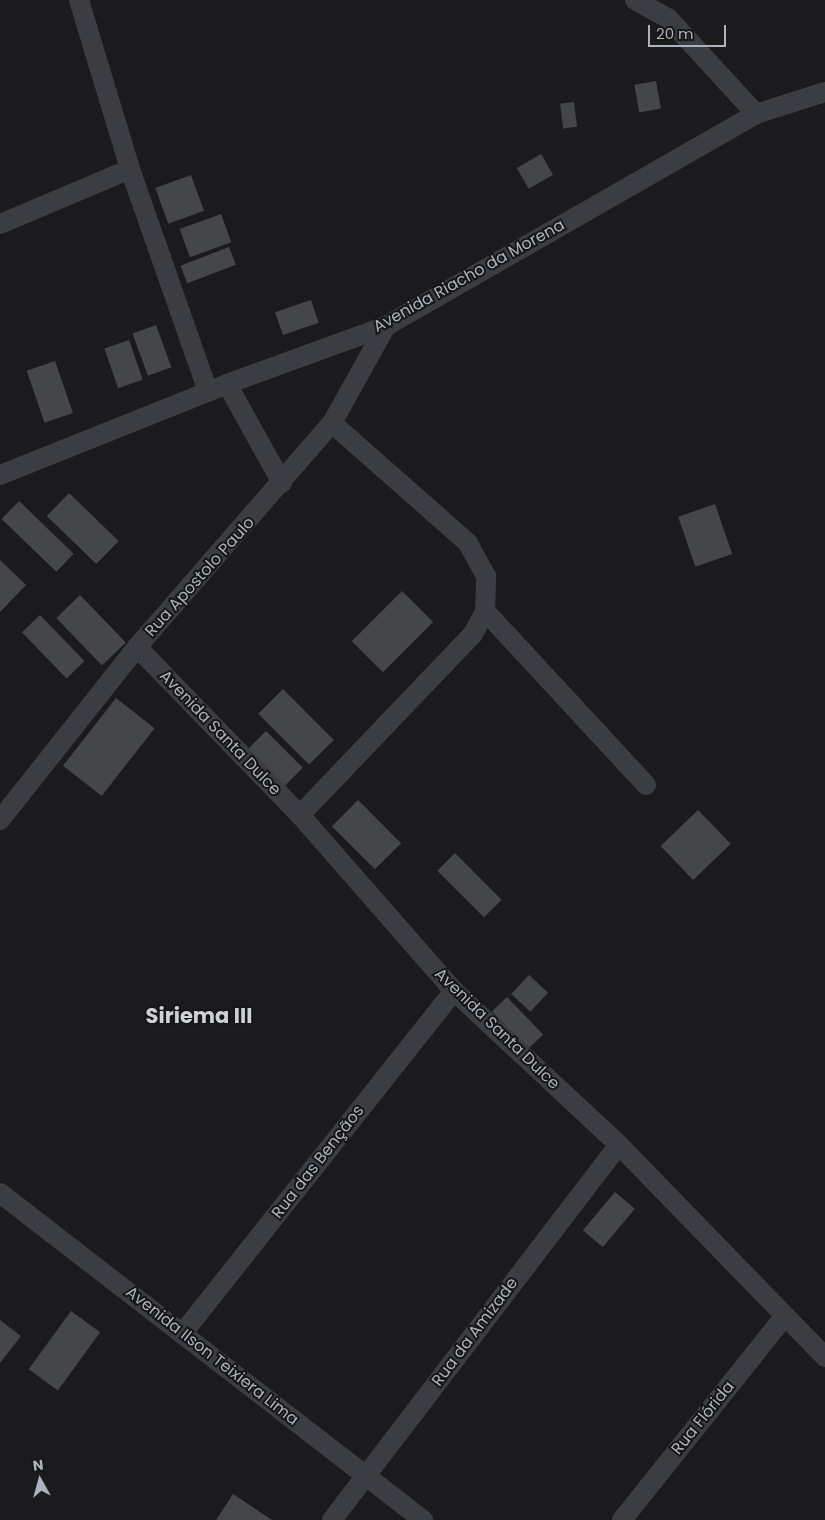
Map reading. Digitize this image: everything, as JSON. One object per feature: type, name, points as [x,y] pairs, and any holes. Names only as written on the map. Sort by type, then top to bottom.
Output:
[{"type":"street","points":[[79,0],[130,169],[208,392]]},
{"type":"street","points":[[635,0],[668,18],[756,114]]},
{"type":"street","name":"Avenida Riacho da Morena","points":[[0,475],[227,384],[386,326],[756,114],[825,92]]},
{"type":"street","points":[[0,224],[130,169]]},
{"type":"street","name":"Rua Apostolo Paulo","points":[[0,820],[137,647],[282,483],[332,423],[386,326]]},
{"type":"street","points":[[227,384],[282,483]]},
{"type":"street","points":[[300,815],[473,634],[486,611],[486,576],[468,543],[332,423]]},
{"type":"street","points":[[486,611],[646,785]]},
{"type":"street","name":"Avenida Santa Dulce","points":[[137,647],[300,815],[454,991],[619,1145],[825,1357]]},
{"type":"street","name":"Rua das Bençãos","points":[[182,1334],[454,991]]},
{"type":"street","name":"Rua da Amizade","points":[[332,1520],[482,1321],[619,1145]]},
{"type":"street","name":"Avenida Ilson Teixiera Lima","points":[[0,1193],[423,1520]]},
{"type":"street","name":"Rua Flórida","points":[[622,1520],[785,1316]]},
{"type":"building","points":[[656,81],[661,109],[639,112],[634,85]]},
{"type":"building","points":[[574,102],[577,127],[563,129],[560,104]]},
{"type":"building","points":[[541,154],[553,175],[529,189],[517,168]]},
{"type":"building","points":[[191,175],[204,211],[168,224],[155,188]]},
{"type":"building","points":[[221,214],[231,242],[190,257],[180,229]]},
{"type":"building","points":[[229,247],[236,265],[187,283],[180,266]]},
{"type":"building","points":[[311,300],[319,323],[283,335],[275,312]]},
{"type":"building","points":[[156,325],[171,367],[148,376],[133,334]]},
{"type":"building","points":[[129,340],[143,380],[118,388],[104,348]]},
{"type":"building","points":[[55,361],[73,413],[45,423],[27,371]]},
{"type":"building","points":[[69,493],[119,541],[96,564],[47,516]]},
{"type":"building","points":[[19,501],[74,554],[56,572],[2,519]]},
{"type":"building","points":[[715,504],[732,554],[695,567],[678,517]]},
{"type":"building","points":[[0,560],[26,585],[0,612]]},
{"type":"building","points":[[402,591],[433,622],[383,672],[352,641]]},
{"type":"building","points":[[80,595],[126,642],[102,665],[56,618]]},
{"type":"building","points":[[40,615],[84,661],[66,678],[22,632]]},
{"type":"building","points":[[283,689],[334,740],[309,765],[258,714]]},
{"type":"building","points":[[116,698],[155,728],[102,796],[63,766]]},
{"type":"building","points":[[266,731],[303,768],[278,793],[241,756]]},
{"type":"building","points":[[358,800],[401,843],[375,869],[332,826]]},
{"type":"building","points":[[698,810],[731,844],[693,880],[661,846]]},
{"type":"building","points":[[455,853],[502,900],[484,917],[437,871]]},
{"type":"building","points":[[529,975],[548,993],[530,1012],[511,994]]},
{"type":"building","points":[[507,997],[543,1034],[528,1049],[492,1012]]},
{"type":"building","points":[[615,1192],[635,1209],[603,1247],[583,1230]]},
{"type":"building","points":[[71,1311],[100,1332],[58,1390],[29,1369]]},
{"type":"building","points":[[0,1320],[21,1336],[0,1363]]},
{"type":"building","points":[[233,1494],[272,1520],[216,1520]]},
{"type":"district","name":"Siriema III","points":[[199,1016]]}]
